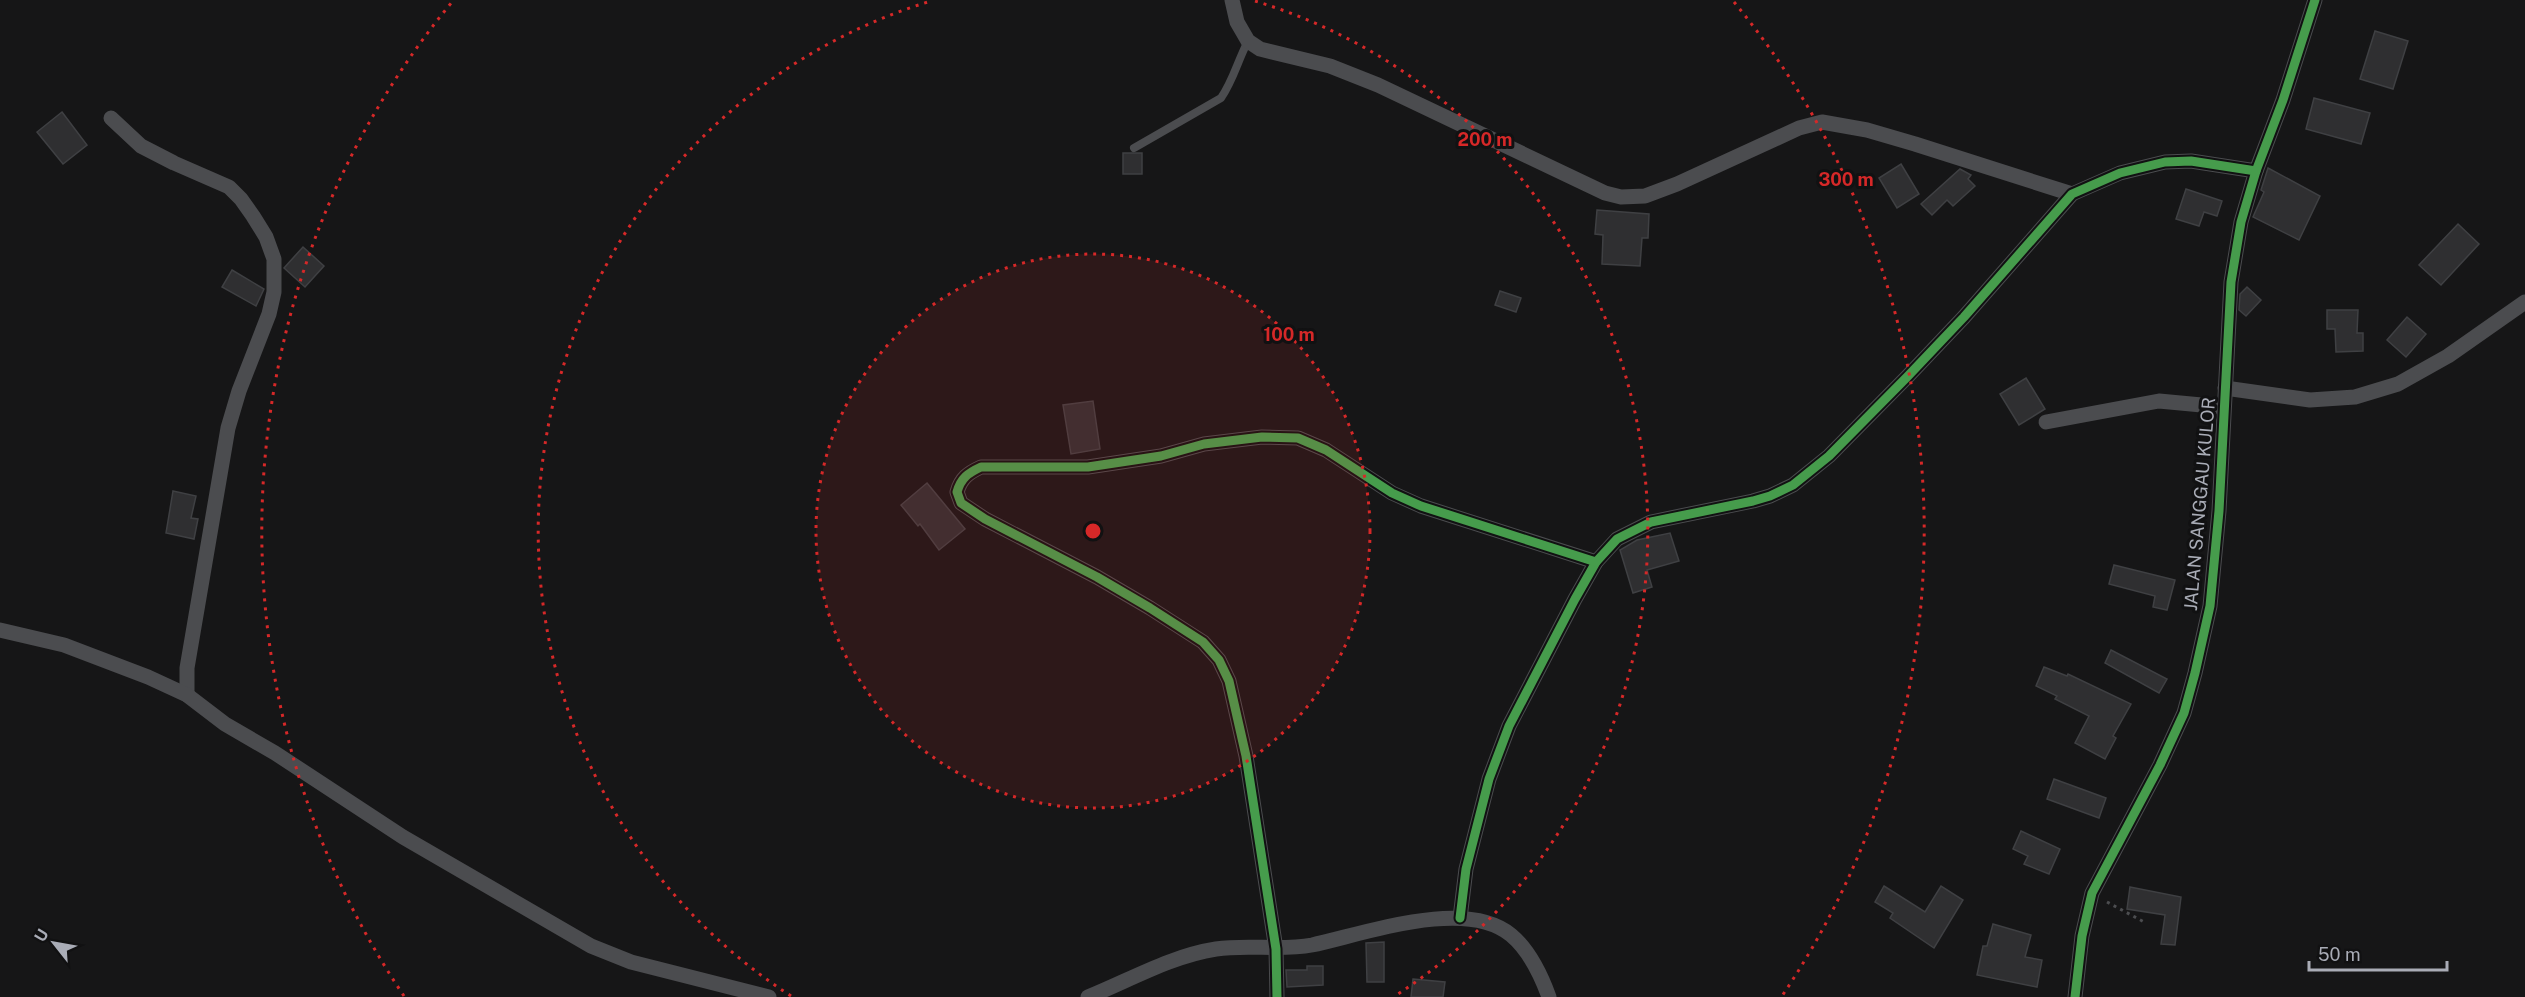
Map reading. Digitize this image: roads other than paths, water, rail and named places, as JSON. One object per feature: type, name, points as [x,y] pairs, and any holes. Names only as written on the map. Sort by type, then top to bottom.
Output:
[{"type":"street","points":[[1232,0],[1238,22],[1248,42],[1275,54],[1330,66],[1377,85],[1605,193],[1621,197],[1645,196],[1677,184],[1798,128],[1822,122],[1867,130],[2072,194]]},
{"type":"street","name":"JALAN SANGGAU KULOR","points":[[2075,997],[2082,936],[2092,893],[2160,765],[2184,713],[2192,683],[2210,606],[2219,511],[2230,282],[2241,222],[2256,171],[2283,100],[2315,0]]},
{"type":"street","points":[[111,118],[141,146],[229,187],[253,216],[266,237],[274,259],[274,292],[269,314],[239,391],[228,428],[187,668],[187,695]]},
{"type":"street","points":[[1460,918],[1466,869],[1489,779],[1514,716],[1596,561],[1617,539],[1651,522],[1770,496],[1802,478],[1829,456],[1908,376],[1964,317],[2072,194],[2120,173],[2165,162],[2191,161],[2256,171]]},
{"type":"street","points":[[2225,388],[2310,400],[2355,397],[2398,384],[2448,356],[2525,302]]},
{"type":"street","points":[[2046,422],[2159,401],[2223,407]]},
{"type":"street","points":[[1277,997],[1276,949],[1246,756],[1236,705],[1229,681],[1219,660],[1203,642],[1150,608],[1097,577],[984,519],[961,503],[957,492],[960,482],[966,475],[981,467],[1088,467],[1128,462],[1204,444],[1262,437],[1298,438],[1326,450],[1392,493],[1421,506],[1596,561]]},
{"type":"street","points":[[0,630],[64,645],[148,677],[187,695],[225,724],[275,753],[403,837],[591,946],[632,962],[769,997]]},
{"type":"street","points":[[1088,997],[1188,954],[1218,948],[1276,949],[1310,945],[1356,933],[1435,918],[1460,918],[1488,924],[1511,935],[1532,960],[1549,997]]},
{"type":"lane","points":[[1134,148],[1221,98],[1229,86],[1236,63],[1248,42]]}]
